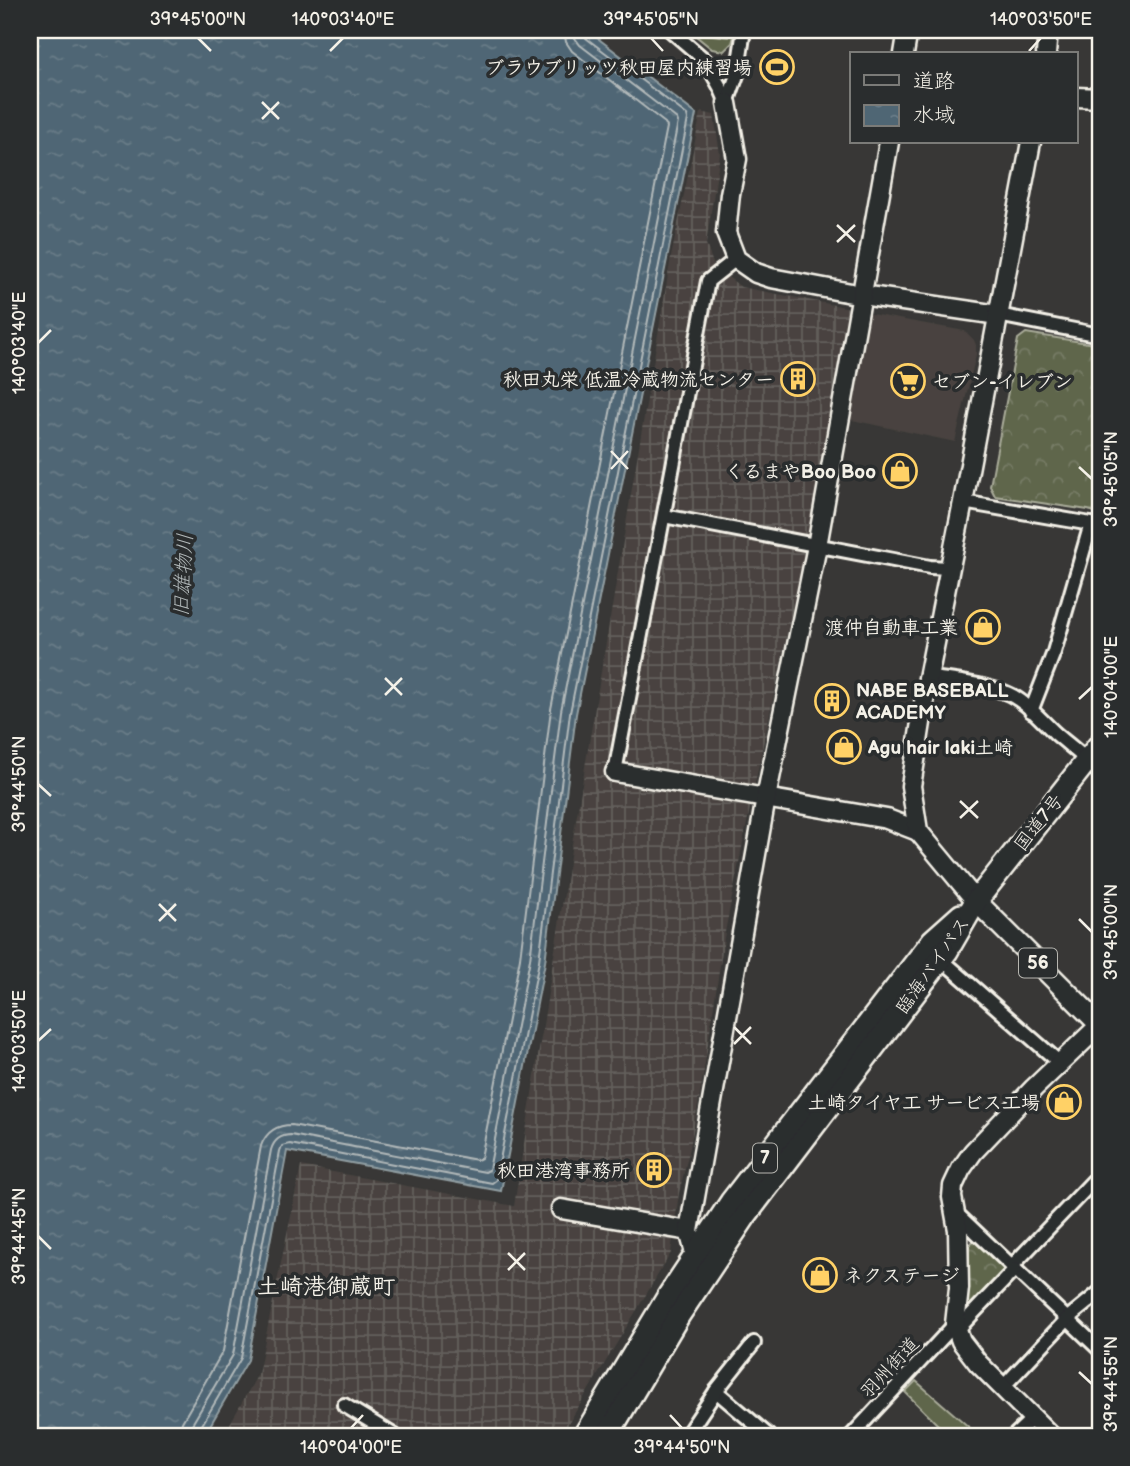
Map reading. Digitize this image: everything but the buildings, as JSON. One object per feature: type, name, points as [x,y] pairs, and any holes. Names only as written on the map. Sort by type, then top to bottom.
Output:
[{"type":"highway","name":"国道7号","points":[[976,901],[1096,759]]},
{"type":"highway","name":"臨海バイパス","points":[[584,1436],[669,1295],[701,1265],[746,1215],[947,951],[976,901]]},
{"type":"highway","name":"臨海バイパス","points":[[614,1433],[679,1315],[731,1202],[933,940],[976,901]]},
{"type":"main road","name":"56","points":[[976,901],[1100,1026]]},
{"type":"street","points":[[670,30],[705,60],[727,103],[737,159],[726,233],[736,259],[755,273],[862,295],[998,315],[1100,335]]},
{"type":"street","points":[[727,103],[737,75],[744,30]]},
{"type":"street","points":[[904,52],[908,30]]},
{"type":"street","points":[[1046,52],[1048,30]]},
{"type":"street","points":[[1078,97],[1100,98]]},
{"type":"street","points":[[701,1265],[689,1231],[766,797],[817,546],[889,144]]},
{"type":"street","points":[[918,831],[911,786],[928,678],[1031,144]]},
{"type":"street","points":[[736,259],[708,281],[615,772],[887,819],[918,831],[976,901]]},
{"type":"street","points":[[963,502],[1096,527],[1031,711]]},
{"type":"street","points":[[664,516],[930,567],[949,568]]},
{"type":"street","points":[[928,678],[957,681],[1006,692],[1096,759]]},
{"type":"street","points":[[940,959],[1060,1063]]},
{"type":"street","points":[[1051,1436],[978,1363],[961,1341],[956,1327],[959,1251],[953,1186],[961,1169],[982,1143],[1100,1026]]},
{"type":"street","name":"羽州街道","points":[[852,1436],[1014,1268],[1100,1174]]},
{"type":"street","points":[[561,1209],[689,1231]]},
{"type":"street","points":[[955,1212],[1100,1350]]},
{"type":"street","points":[[1002,1388],[1068,1318],[1100,1292]]},
{"type":"street","points":[[686,1436],[716,1391],[754,1343]]},
{"type":"street","points":[[716,1391],[769,1436]]},
{"type":"street","points":[[344,1405],[395,1436]]},
{"type":"street","points":[[1014,1436],[1033,1418]]},
{"type":"shaded area","points":[[701,112],[714,115],[720,154],[706,244],[714,266],[741,287],[850,308],[804,555],[725,932],[701,1090],[679,1193],[671,1253],[561,1436],[223,1436],[258,1374],[301,1166],[514,1206],[671,257]]},
{"type":"shaded area","points":[[866,313],[965,331],[974,340],[976,355],[955,442],[847,419]]},
{"type":"green space","points":[[691,30],[705,30],[705,34],[728,37],[730,30],[736,30],[732,43],[724,51],[712,49]]},
{"type":"green space","points":[[1026,333],[1100,345],[1100,516],[1088,510],[995,496],[990,486],[1018,339]]},
{"type":"green space","points":[[973,1241],[981,1242],[1009,1268],[973,1307],[967,1304],[969,1246]]},
{"type":"green space","points":[[916,1381],[970,1428],[963,1436],[949,1436],[905,1392]]},
{"type":"water","name":"旧雄物川","points":[[30,30],[587,30],[696,114],[576,714],[545,962],[501,1191],[287,1151],[248,1360],[204,1436],[30,1436]]},
{"type":"place","name":"ブラウブリッツ秋田屋内練習場","points":[[777,67]]},
{"type":"place","name":"秋田丸栄 低温冷蔵物流センター","points":[[798,379]]},
{"type":"place","name":"セブン-イレブン","points":[[908,381]]},
{"type":"place","name":"くるまやBoo Boo","points":[[900,471]]},
{"type":"place","name":"渡仲自動車工業","points":[[983,627]]},
{"type":"place","name":"NABE BASEBALL ACADEMY","points":[[832,701]]},
{"type":"place","name":"Agu hair laki土崎","points":[[844,747]]},
{"type":"place","name":"土崎タイヤ工 サービス工場","points":[[1064,1102]]},
{"type":"place","name":"秋田港湾事務所","points":[[654,1170]]},
{"type":"place","name":"ネクステージ","points":[[820,1275]]},
{"type":"district","name":"土崎港御蔵町","points":[[326,1286]]}]
